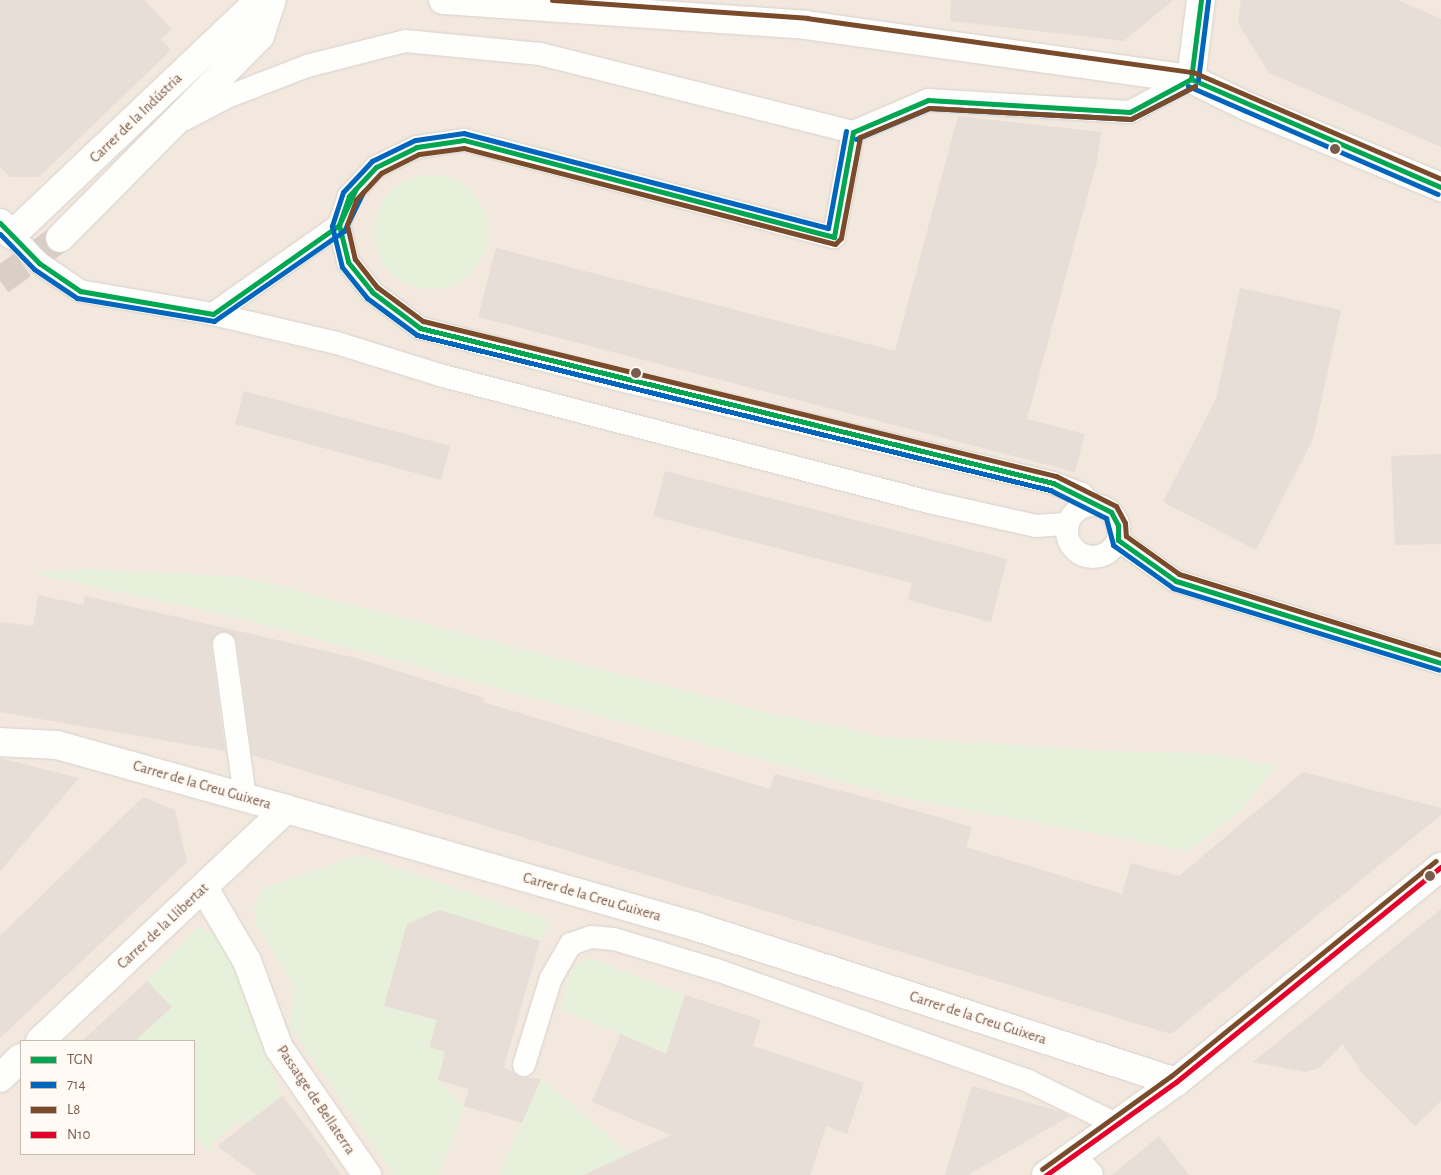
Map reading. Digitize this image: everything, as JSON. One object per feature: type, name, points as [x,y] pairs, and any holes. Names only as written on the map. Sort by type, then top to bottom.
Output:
[{"type":"street","name":"Carrer de la Indústria","points":[[6,229],[260,0]]},
{"type":"street","points":[[60,238],[180,121],[260,36],[272,0]]},
{"type":"street","points":[[443,0],[806,25],[1191,79],[1246,106],[1441,187]]},
{"type":"street","points":[[1191,79],[1201,0]]},
{"type":"street","name":"Carrer de la Creu Guixera","points":[[0,742],[56,745],[286,809],[697,928],[1176,1082]]},
{"type":"street","name":"Carrer de la Llibertat","points":[[41,1040],[286,809]]},
{"type":"street","points":[[1046,1175],[1081,1167],[1118,1125],[1176,1082],[1441,867]]},
{"type":"street","name":"Passatge de Bellaterra","points":[[204,888],[247,961],[279,1048],[367,1175]]},
{"type":"street","points":[[0,1078],[20,1059]]},
{"type":"lane","points":[[180,121],[227,97],[307,66],[405,41],[540,54],[853,132],[928,100],[1130,112],[1191,79]]},
{"type":"lane","points":[[853,132],[834,237],[464,140],[417,147],[376,167],[349,196],[339,225],[348,262],[372,292],[420,328],[616,379],[1053,483],[1082,494],[1092,505]]},
{"type":"lane","points":[[213,314],[339,225]]},
{"type":"lane","points":[[6,229],[39,263],[80,291],[213,314],[337,343],[443,376],[929,502],[1036,526],[1068,524]]},
{"type":"lane","points":[[1118,540],[1105,554],[1085,556],[1071,543],[1068,524],[1080,508],[1092,505],[1102,506],[1115,515],[1118,540],[1176,581],[1441,663]]},
{"type":"lane","points":[[224,644],[245,798]]},
{"type":"lane","points":[[524,1065],[551,978],[571,944],[591,937],[614,938],[717,970],[1028,1081],[1118,1125]]},
{"type":"shaded area","points":[[0,0],[1441,0],[1441,1175],[0,1175]]},
{"type":"green space","points":[[431,175],[453,180],[471,192],[483,210],[488,232],[483,254],[471,272],[453,284],[431,289],[409,284],[391,272],[379,254],[374,232],[379,210],[391,192],[409,180]]},
{"type":"green space","points":[[85,569],[244,577],[774,714],[884,737],[1105,751],[1202,753],[1277,766],[1243,808],[1189,851],[899,797],[231,616],[30,573]]},
{"type":"green space","points":[[359,855],[552,921],[540,940],[468,919],[391,979],[384,1006],[437,1020],[445,1052],[438,1080],[464,1106],[439,1175],[394,1175],[289,1026],[295,989],[256,924],[254,904],[264,888]]},
{"type":"green space","points":[[198,927],[215,933],[232,954],[246,1005],[282,1096],[244,1125],[241,1119],[214,1141],[209,1153],[195,1137],[195,1040],[136,1040],[172,1007],[147,981]]},
{"type":"green space","points":[[588,957],[685,995],[665,1053],[560,1009],[571,969]]},
{"type":"green space","points":[[541,1079],[622,1147],[651,1168],[640,1175],[499,1175]]},
{"type":"building","points":[[0,0],[144,0],[172,29],[161,39],[171,50],[39,177],[10,177],[0,167]]},
{"type":"building","points":[[951,0],[1173,0],[1124,41],[950,21]]},
{"type":"building","points":[[1241,0],[1398,0],[1441,19],[1441,147],[1269,73],[1238,23]]},
{"type":"building","points":[[958,116],[1101,132],[1097,161],[1027,419],[1085,434],[1075,472],[478,317],[496,248],[895,351]]},
{"type":"building","points":[[1240,288],[1341,310],[1313,439],[1256,550],[1163,502],[1216,399]]},
{"type":"building","points":[[244,391],[450,446],[441,480],[235,424]]},
{"type":"building","points":[[1441,454],[1441,544],[1395,545],[1391,456]]},
{"type":"building","points":[[665,471],[1007,559],[991,622],[908,600],[912,583],[653,516]]},
{"type":"building","points":[[38,595],[83,605],[85,596],[356,658],[484,698],[483,702],[770,789],[775,774],[892,804],[972,827],[966,847],[1122,894],[1131,863],[1179,876],[1303,772],[1441,808],[1441,815],[1171,1034],[252,755],[237,642],[228,632],[216,634],[211,645],[225,751],[0,712],[0,622],[33,626]]},
{"type":"building","points":[[0,758],[79,778],[0,871]]},
{"type":"building","points":[[143,797],[175,810],[187,862],[0,1038],[0,936]]},
{"type":"building","points":[[1441,909],[1441,1101],[1415,1126],[1363,1074],[1343,1044],[1319,1068],[1306,1072],[1253,1062]]},
{"type":"building","points":[[439,910],[540,941],[504,1067],[520,1077],[541,1079],[522,1123],[464,1106],[469,1089],[438,1080],[445,1052],[429,1047],[437,1020],[384,1006],[407,924]]},
{"type":"building","points":[[147,981],[172,1007],[136,1040],[83,1040]]},
{"type":"building","points":[[685,995],[761,1020],[753,1046],[864,1083],[847,1134],[826,1126],[810,1175],[583,1175],[671,1135],[592,1102],[621,1034],[666,1054]]},
{"type":"building","points":[[972,1086],[1070,1116],[968,1175],[945,1175]]},
{"type":"building","points":[[282,1096],[313,1135],[341,1175],[257,1175],[217,1146]]},
{"type":"building","points":[[1159,1136],[1189,1175],[1112,1175]]},
{"type":"tunnel","points":[[0,281],[60,238]]},
{"type":"transit line","name":"L8","points":[[552,0],[807,18],[1193,72],[1441,179]]},
{"type":"transit line","name":"TGN","points":[[1191,79],[1201,0]]},
{"type":"transit line","name":"714","points":[[1198,80],[1208,1]]},
{"type":"transit line","name":"TGN","points":[[1191,79],[1441,187]]},
{"type":"transit line","name":"TGN","points":[[853,132],[928,100],[1130,112],[1191,79]]},
{"type":"transit line","name":"714","points":[[1188,86],[1438,194]]},
{"type":"transit line","name":"714","points":[[856,139],[929,108],[1131,119],[1195,86]]},
{"type":"transit line","name":"L8","points":[[1195,86],[1131,119],[929,108],[860,137],[841,238],[835,244],[464,148],[419,154],[381,173],[356,200],[347,225],[355,259],[377,287],[423,321],[1056,476],[1116,506],[1125,523],[1126,536],[1179,574],[1441,655]]},
{"type":"transit line","name":"714","points":[[846,131],[828,228],[464,133],[415,140],[372,161],[343,192],[332,226],[342,267],[367,298],[417,335],[1050,490],[1106,518],[1113,545],[1173,588],[1439,670]]},
{"type":"transit line","name":"TGN","points":[[853,132],[834,237],[464,140],[417,147],[376,167],[349,196],[339,225],[348,262],[372,292],[420,328],[1053,483],[1111,512],[1118,525],[1118,540],[1176,581],[1441,663]]},
{"type":"transit line","name":"TGN","points":[[0,223],[39,263],[80,291],[213,314],[339,225],[356,189]]},
{"type":"transit line","name":"714","points":[[0,234],[34,269],[77,298],[214,321],[344,231],[363,192]]},
{"type":"transit line","name":"L8","points":[[1042,1169],[1171,1076],[1436,861]]},
{"type":"transit line","name":"N10","points":[[1046,1175],[1176,1082],[1441,867]]}]
